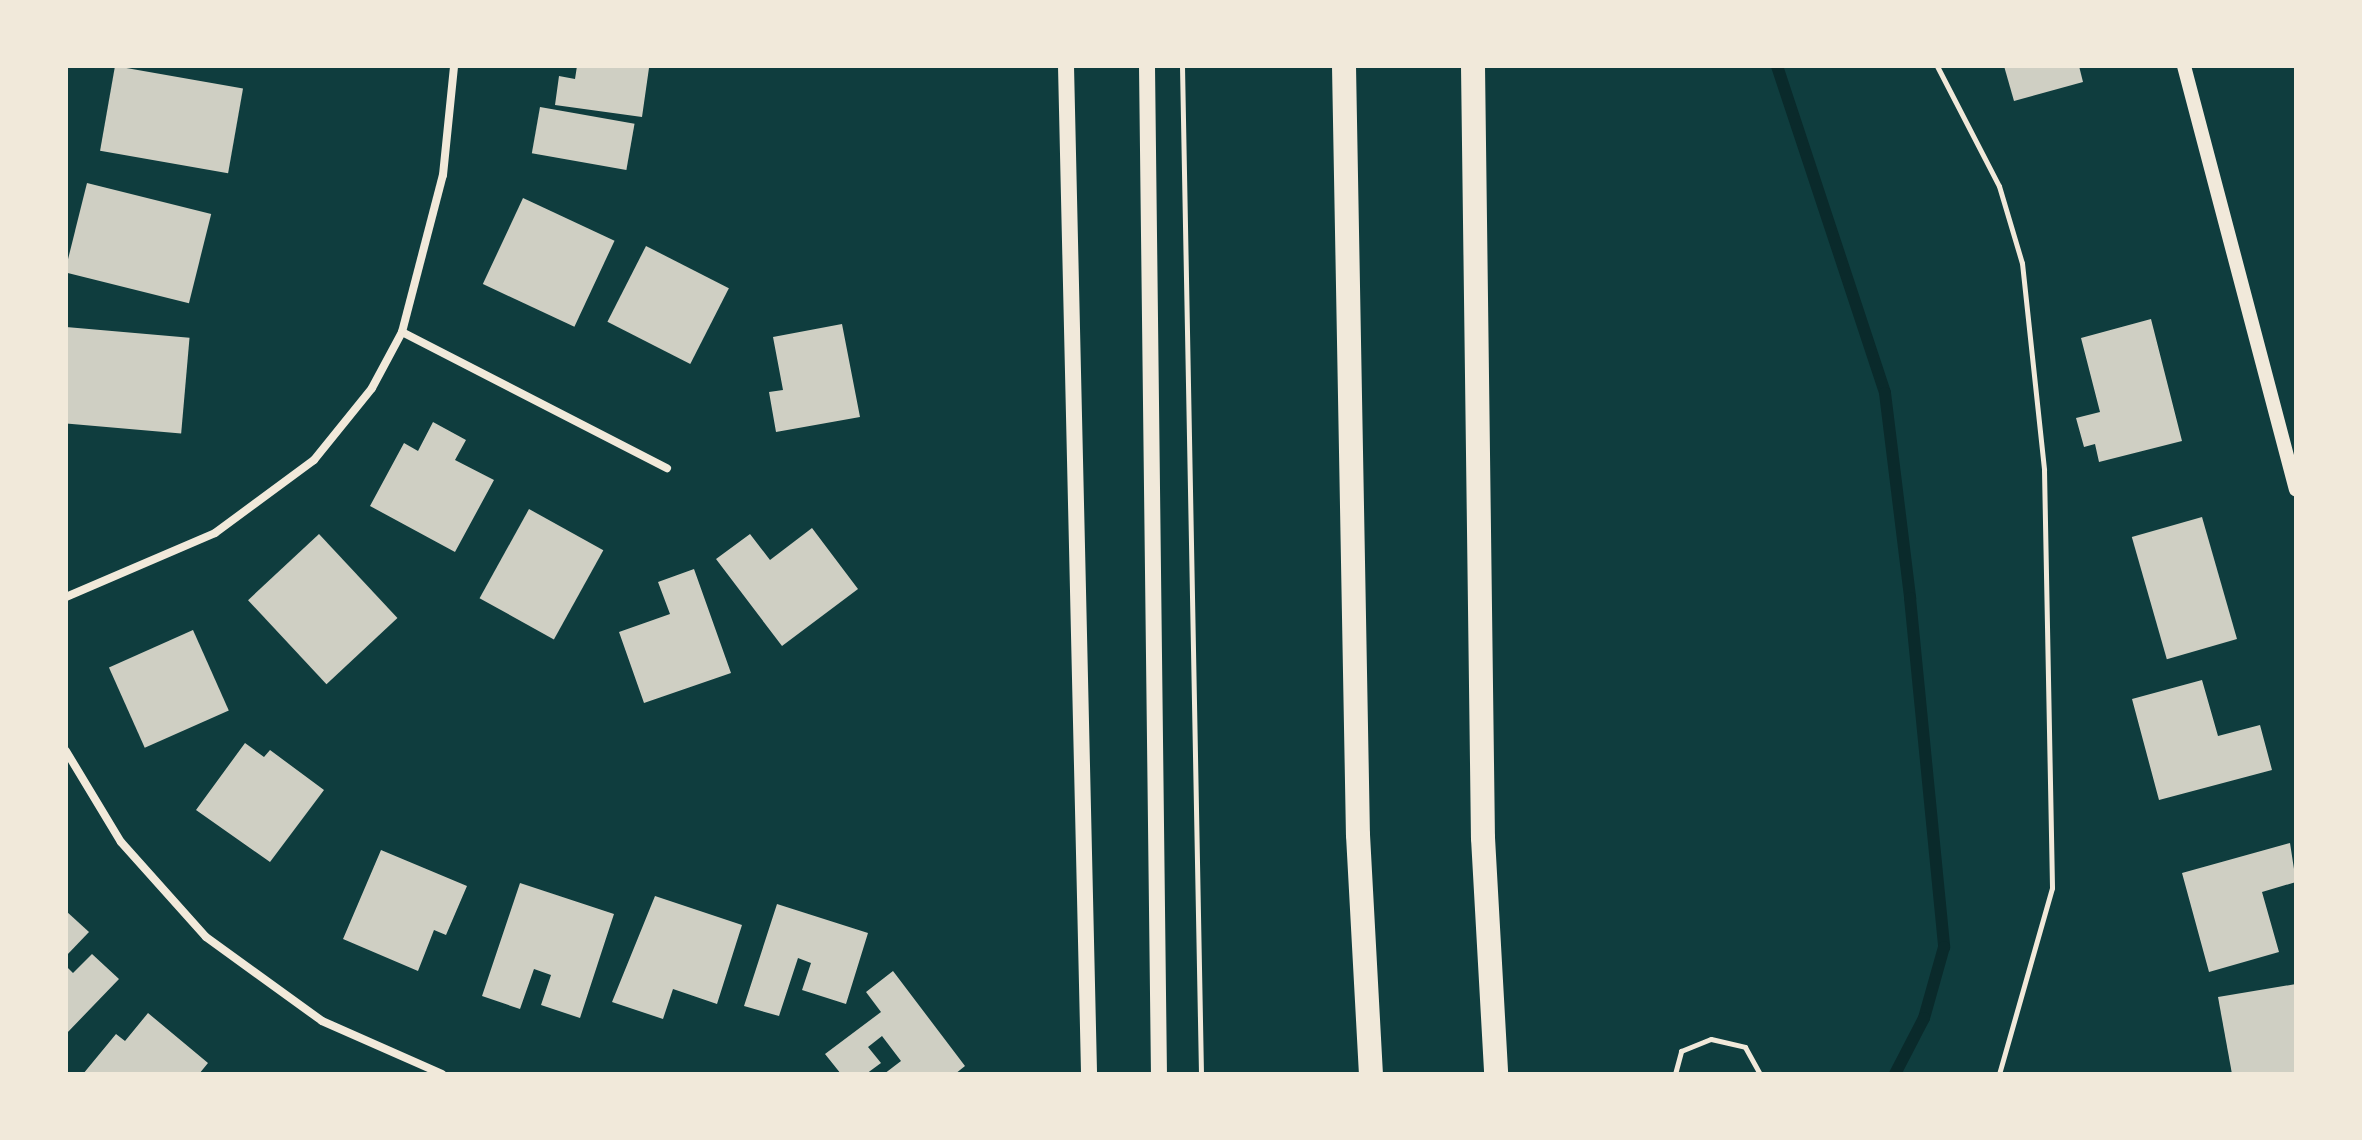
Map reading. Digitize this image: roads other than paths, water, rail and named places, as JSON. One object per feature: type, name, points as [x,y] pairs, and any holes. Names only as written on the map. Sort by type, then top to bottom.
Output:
[{"type":"highway","points":[[1344,66],[1358,835],[1371,1074]]},
{"type":"highway","points":[[1473,66],[1482,806],[1496,1074]]},
{"type":"main road","points":[[1066,66],[1089,1074]]},
{"type":"main road","points":[[1147,66],[1159,1074]]},
{"type":"street","points":[[66,597],[215,533],[314,460],[372,388],[402,332],[443,175],[454,66]]},
{"type":"street","points":[[2184,66],[2296,489]]},
{"type":"street","points":[[402,332],[667,468]]},
{"type":"street","points":[[66,751],[121,842],[206,937],[322,1021],[442,1074]]},
{"type":"waterway","points":[[1777,66],[1885,393],[1910,598],[1944,947],[1924,1018],[1895,1074]]}]
